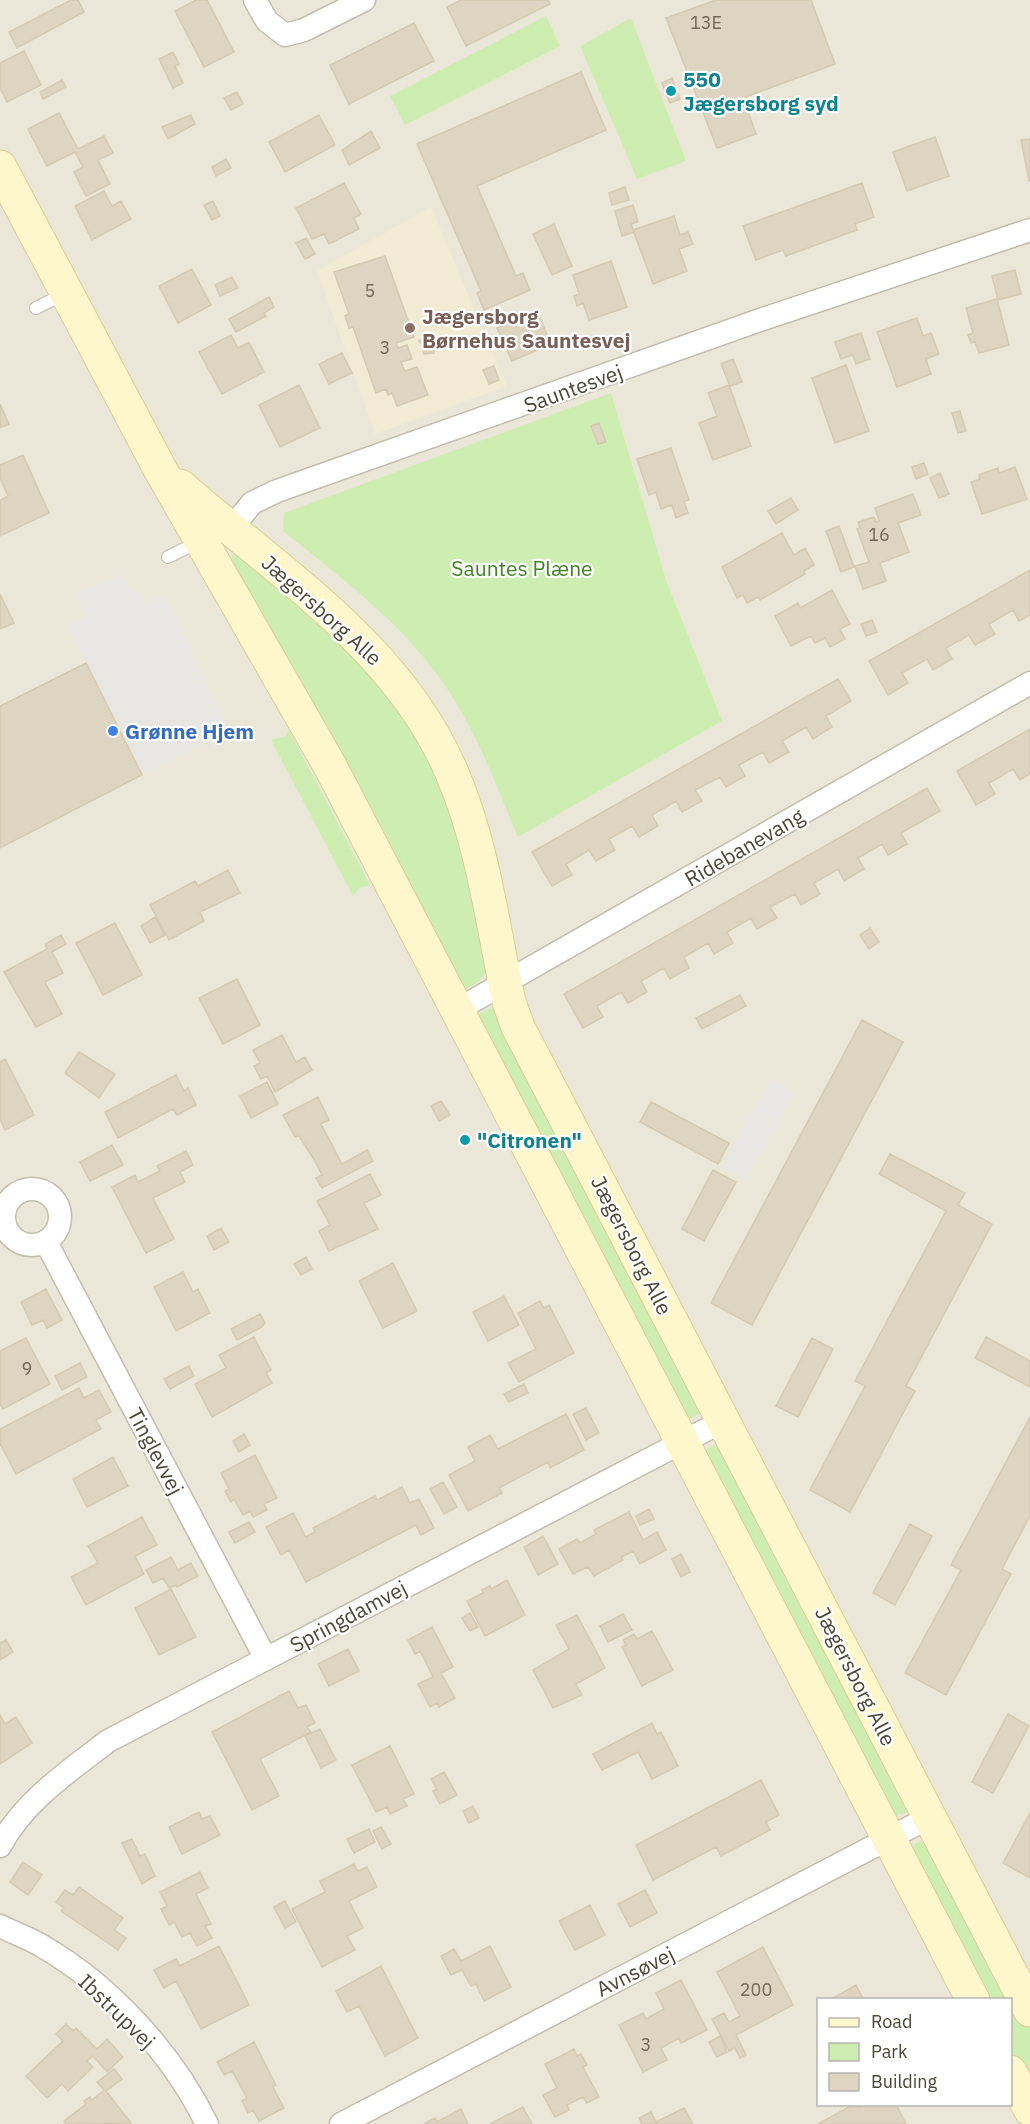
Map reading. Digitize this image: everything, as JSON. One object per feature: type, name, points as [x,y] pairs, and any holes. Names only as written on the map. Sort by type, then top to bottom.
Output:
[{"type":"street","points":[[255,0],[267,21],[285,35],[304,30],[364,0]]},
{"type":"street","name":"Jægersborg Alle","points":[[0,167],[160,469],[216,535],[330,766],[972,1998]]},
{"type":"street","name":"Sauntesvej","points":[[216,535],[252,503],[277,491],[771,316],[1030,230]]},
{"type":"street","name":"Jægersborg Alle","points":[[216,535],[348,628],[388,670],[416,705],[448,764],[466,811],[505,983],[518,1027],[1030,2010]]},
{"type":"street","name":"Ridebanevang","points":[[457,1010],[1030,683]]},
{"type":"street","name":"Tinglevvej","points":[[46,1242],[266,1659]]},
{"type":"street","name":"Springdamvej","points":[[0,1846],[11,1825],[50,1786],[108,1741],[723,1421]]},
{"type":"street","name":"Avnsøvej","points":[[341,2124],[930,1817]]},
{"type":"street","name":"Ibstrupvej","points":[[0,1926],[42,1946],[100,1988],[151,2039],[193,2096],[207,2124]]},
{"type":"street","points":[[1012,2074],[1030,2109]]},
{"type":"lane","points":[[36,308],[67,293]]},
{"type":"lane","points":[[168,557],[216,535]]},
{"type":"shaded area","points":[[0,0],[1030,0],[1030,2124],[0,2124]]},
{"type":"shaded area","name":"Jægersborg Børnehus Sauntesvej","points":[[431,207],[507,386],[375,434],[317,271]]},
{"type":"shaded area","points":[[123,574],[128,587],[144,602],[164,594],[229,732],[144,774],[68,627],[86,617],[75,594]]},
{"type":"shaded area","points":[[771,1079],[794,1092],[746,1180],[722,1167]]},
{"type":"green space","points":[[546,16],[560,46],[405,125],[390,96]]},
{"type":"green space","points":[[631,18],[686,161],[637,179],[580,46]]},
{"type":"green space","name":"Sauntes Plæne","points":[[611,393],[667,583],[722,721],[518,837],[471,730],[435,672],[396,627],[375,607],[283,531],[284,513]]},
{"type":"green space","points":[[235,553],[365,656],[440,769],[490,963],[483,977],[472,986],[461,990],[231,563],[232,555]]},
{"type":"green space","points":[[289,730],[370,885],[359,888],[353,896],[271,740],[286,736]]},
{"type":"green space","points":[[492,1008],[496,1009],[701,1413],[686,1420],[477,1015]]},
{"type":"green space","points":[[717,1443],[911,1804],[908,1812],[892,1816],[702,1452]]},
{"type":"green space","points":[[926,1841],[935,1845],[1030,2028],[1030,2090],[1012,2055],[1012,1998],[982,1998],[909,1851],[916,1843]]},
{"type":"building","points":[[71,0],[78,0],[84,12],[17,48],[9,32]]},
{"type":"building","points":[[196,0],[207,0],[234,52],[204,67],[175,11]]},
{"type":"building","points":[[461,0],[548,0],[550,4],[466,46],[447,7]]},
{"type":"building","points":[[716,0],[811,0],[835,64],[743,98],[756,134],[717,148],[666,18]]},
{"type":"building","points":[[414,23],[434,61],[349,104],[330,65]]},
{"type":"building","points":[[24,51],[41,85],[7,102],[0,88],[0,63]]},
{"type":"building","points":[[173,52],[179,64],[175,66],[183,83],[173,88],[159,59]]},
{"type":"building","points":[[581,72],[606,130],[477,186],[516,276],[523,273],[530,290],[484,310],[477,293],[481,291],[417,144]]},
{"type":"building","name":"550 Jægersborg syd","points":[[672,78],[680,99],[670,103],[662,83]]},
{"type":"building","points":[[62,80],[66,87],[43,99],[40,92]]},
{"type":"building","points":[[237,92],[243,104],[231,110],[224,98]]},
{"type":"building","points":[[59,113],[78,149],[104,136],[113,153],[98,160],[110,184],[86,196],[74,172],[83,167],[75,152],[47,166],[28,129]]},
{"type":"building","points":[[191,115],[195,124],[168,139],[162,127]]},
{"type":"building","points":[[319,115],[335,145],[285,172],[269,142]]},
{"type":"building","points":[[371,131],[380,148],[349,165],[342,150]]},
{"type":"building","points":[[935,137],[949,176],[907,191],[893,152]]},
{"type":"building","points":[[1030,139],[1030,180],[1029,181],[1021,140]]},
{"type":"building","points":[[226,159],[231,168],[216,176],[212,167]]},
{"type":"building","points":[[344,183],[361,214],[354,218],[359,229],[329,244],[324,234],[312,239],[296,208]]},
{"type":"building","points":[[862,183],[874,217],[855,224],[857,230],[786,256],[783,250],[756,260],[743,226]]},
{"type":"building","points":[[625,187],[629,200],[612,205],[609,193]]},
{"type":"building","points":[[104,191],[112,206],[121,201],[131,219],[92,240],[75,206]]},
{"type":"building","points":[[213,201],[220,216],[212,220],[204,205]]},
{"type":"building","points":[[633,205],[638,222],[631,224],[634,232],[622,236],[615,211]]},
{"type":"building","points":[[674,216],[680,235],[688,232],[693,244],[679,249],[687,271],[653,284],[633,230]]},
{"type":"building","points":[[554,224],[572,266],[552,275],[533,234]]},
{"type":"building","points":[[306,238],[315,254],[305,259],[296,243]]},
{"type":"building","points":[[385,256],[414,337],[396,343],[398,348],[407,345],[412,359],[401,362],[405,371],[417,367],[428,395],[397,406],[392,393],[388,395],[386,389],[376,393],[353,327],[349,328],[345,316],[349,314],[334,272]]},
{"type":"building","points":[[611,261],[627,307],[589,320],[583,303],[577,306],[574,296],[579,294],[573,275]]},
{"type":"building","points":[[192,269],[211,305],[178,323],[159,286]]},
{"type":"building","points":[[1015,270],[1021,294],[998,300],[992,276]]},
{"type":"building","points":[[232,277],[238,288],[220,296],[215,285]]},
{"type":"building","points":[[269,297],[274,307],[264,313],[266,316],[236,332],[229,319]]},
{"type":"building","points":[[997,299],[1009,345],[979,353],[975,342],[971,343],[968,335],[973,333],[966,308]]},
{"type":"building","points":[[537,311],[551,344],[512,361],[497,328]]},
{"type":"building","points":[[917,318],[923,336],[931,333],[939,354],[926,359],[931,374],[897,387],[877,332]]},
{"type":"building","points":[[861,333],[870,359],[856,364],[853,355],[841,359],[835,342]]},
{"type":"building","points":[[231,335],[238,348],[249,342],[264,372],[222,394],[199,352]]},
{"type":"building","points":[[426,335],[433,343],[434,353],[424,354],[423,346],[419,341]]},
{"type":"building","points":[[342,353],[352,373],[329,384],[319,364]]},
{"type":"building","points":[[733,359],[742,382],[730,386],[721,364]]},
{"type":"building","points":[[846,365],[869,431],[835,443],[812,378]]},
{"type":"building","points":[[494,366],[499,380],[489,384],[483,370]]},
{"type":"building","points":[[299,385],[320,428],[280,447],[259,405]]},
{"type":"building","points":[[729,385],[751,446],[713,460],[699,423],[717,416],[708,393]]},
{"type":"building","points":[[0,404],[9,424],[0,428]]},
{"type":"building","points":[[960,411],[966,431],[958,433],[952,413]]},
{"type":"building","points":[[599,423],[606,442],[598,444],[591,426]]},
{"type":"building","points":[[671,448],[689,500],[684,501],[688,513],[676,518],[672,505],[661,509],[656,492],[649,495],[637,459]]},
{"type":"building","points":[[23,455],[49,513],[0,536],[0,500],[8,496],[0,478],[0,465]]},
{"type":"building","points":[[924,463],[928,474],[916,479],[912,467]]},
{"type":"building","points":[[1015,467],[1027,499],[982,514],[971,482],[980,479],[979,475],[998,468],[999,473]]},
{"type":"building","points":[[940,473],[949,494],[939,498],[930,478]]},
{"type":"building","points":[[913,494],[921,515],[898,523],[909,552],[880,563],[886,581],[863,589],[855,566],[869,562],[857,529],[860,528],[858,522],[874,517],[876,522],[879,521],[875,508]]},
{"type":"building","points":[[791,498],[798,510],[776,524],[768,511]]},
{"type":"building","points":[[839,526],[854,567],[841,572],[826,531]]},
{"type":"building","points":[[782,533],[794,555],[805,548],[814,565],[804,571],[805,574],[760,600],[758,597],[747,603],[743,595],[737,598],[722,567]]},
{"type":"building","points":[[1030,570],[1030,615],[1019,621],[1013,610],[989,624],[995,634],[975,645],[969,635],[946,648],[952,659],[933,670],[927,659],[902,673],[908,683],[888,695],[869,661]]},
{"type":"building","points":[[832,590],[850,624],[840,629],[845,639],[830,647],[825,638],[815,643],[811,636],[791,646],[775,616],[798,603],[800,608]]},
{"type":"building","points":[[0,594],[14,623],[0,629]]},
{"type":"building","points":[[872,620],[877,632],[866,636],[861,624]]},
{"type":"building","points":[[86,663],[142,775],[0,848],[0,706]]},
{"type":"building","points":[[838,679],[851,701],[826,716],[832,727],[813,739],[806,727],[782,741],[789,752],[769,763],[763,752],[739,765],[745,776],[726,787],[720,777],[695,790],[702,801],[682,812],[676,801],[652,815],[658,826],[639,837],[632,826],[609,839],[615,850],[596,861],[589,850],[566,864],[572,875],[552,886],[532,852]]},
{"type":"building","points":[[1030,729],[1030,774],[1020,780],[1013,769],[989,783],[995,794],[976,805],[957,771]]},
{"type":"building","points":[[927,788],[940,811],[901,833],[907,844],[888,855],[882,844],[858,858],[864,869],[844,881],[838,869],[814,883],[820,894],[801,905],[795,894],[770,907],[777,918],[757,929],[751,918],[727,932],[733,943],[714,954],[708,943],[684,957],[689,968],[670,979],[664,968],[641,981],[647,992],[628,1003],[621,992],[597,1006],[603,1017],[583,1028],[564,994]]},
{"type":"building","points":[[228,870],[240,893],[200,912],[204,921],[169,940],[150,905],[195,881],[198,886]]},
{"type":"building","points":[[155,917],[165,935],[150,943],[141,926]]},
{"type":"building","points":[[115,923],[142,975],[103,995],[76,943]]},
{"type":"building","points":[[870,928],[879,942],[869,949],[860,935]]},
{"type":"building","points":[[61,935],[66,944],[52,952],[63,973],[45,982],[62,1014],[36,1027],[4,972],[47,949],[45,944]]},
{"type":"building","points":[[237,979],[260,1025],[223,1044],[199,998]]},
{"type":"building","points":[[740,995],[746,1006],[702,1029],[696,1018]]},
{"type":"building","points":[[862,1020],[903,1042],[752,1325],[711,1303]]},
{"type":"building","points":[[282,1035],[296,1062],[305,1057],[312,1070],[275,1092],[267,1076],[261,1079],[254,1066],[260,1063],[253,1050]]},
{"type":"building","points":[[79,1052],[115,1074],[99,1098],[65,1073]]},
{"type":"building","points":[[5,1059],[34,1115],[5,1130],[0,1119],[0,1062]]},
{"type":"building","points":[[176,1075],[184,1091],[188,1088],[196,1105],[177,1115],[173,1109],[118,1138],[105,1112]]},
{"type":"building","points":[[267,1082],[278,1104],[251,1118],[240,1096]]},
{"type":"building","points":[[318,1097],[329,1120],[321,1124],[342,1164],[367,1150],[373,1161],[322,1188],[316,1178],[322,1175],[313,1158],[299,1136],[295,1137],[283,1115]]},
{"type":"building","points":[[441,1101],[450,1115],[439,1121],[431,1106]]},
{"type":"building","points":[[651,1102],[729,1143],[718,1164],[640,1122]]},
{"type":"building","points":[[112,1145],[123,1165],[90,1181],[80,1162]]},
{"type":"building","points":[[186,1151],[193,1165],[180,1172],[185,1182],[153,1198],[174,1239],[146,1253],[112,1187],[135,1175],[138,1182],[160,1171],[157,1166]]},
{"type":"building","points":[[890,1154],[965,1193],[958,1205],[992,1224],[906,1386],[915,1391],[850,1512],[810,1490],[865,1386],[855,1381],[946,1211],[879,1174]]},
{"type":"building","points":[[713,1170],[736,1182],[704,1241],[682,1229]]},
{"type":"building","points":[[370,1174],[381,1195],[364,1203],[378,1229],[329,1251],[319,1231],[330,1225],[317,1201]]},
{"type":"building","points":[[221,1228],[229,1242],[214,1250],[207,1236]]},
{"type":"building","points":[[306,1257],[312,1269],[301,1275],[294,1264]]},
{"type":"building","points":[[393,1263],[417,1311],[383,1328],[359,1281]]},
{"type":"building","points":[[183,1272],[193,1292],[198,1289],[210,1313],[176,1331],[154,1287]]},
{"type":"building","points":[[46,1289],[62,1320],[47,1328],[43,1320],[32,1325],[21,1302]]},
{"type":"building","points":[[504,1296],[519,1325],[488,1341],[473,1312]]},
{"type":"building","points":[[540,1301],[544,1308],[549,1305],[574,1353],[519,1382],[508,1363],[536,1349],[518,1313]]},
{"type":"building","points":[[260,1314],[265,1323],[262,1327],[237,1340],[231,1329]]},
{"type":"building","points":[[254,1337],[271,1370],[266,1373],[272,1383],[212,1417],[195,1384],[226,1368],[219,1355]]},
{"type":"building","points":[[986,1337],[1030,1361],[1030,1387],[975,1358]]},
{"type":"building","points":[[26,1338],[50,1384],[3,1409],[0,1404],[0,1351]]},
{"type":"building","points":[[812,1338],[833,1349],[798,1417],[776,1406]]},
{"type":"building","points":[[80,1363],[87,1377],[62,1390],[55,1376]]},
{"type":"building","points":[[189,1366],[194,1376],[170,1389],[164,1379]]},
{"type":"building","points":[[524,1384],[528,1393],[509,1402],[504,1394]]},
{"type":"building","points":[[79,1388],[84,1398],[99,1390],[111,1412],[96,1420],[101,1429],[16,1474],[0,1444],[0,1429]]},
{"type":"building","points":[[586,1408],[599,1433],[586,1440],[573,1414]]},
{"type":"building","points":[[566,1414],[584,1450],[550,1468],[548,1462],[499,1488],[502,1493],[468,1511],[449,1475],[475,1461],[468,1447],[490,1435],[498,1449]]},
{"type":"building","points":[[1030,1417],[1030,1516],[1002,1569],[1011,1574],[946,1695],[905,1673],[961,1570],[951,1565]]},
{"type":"building","points":[[244,1434],[250,1445],[239,1452],[233,1441]]},
{"type":"building","points":[[255,1455],[277,1498],[264,1504],[267,1510],[253,1517],[250,1511],[243,1515],[234,1499],[231,1502],[225,1491],[229,1489],[221,1473]]},
{"type":"building","points":[[113,1457],[128,1486],[87,1507],[73,1479]]},
{"type":"building","points":[[443,1482],[457,1507],[444,1514],[430,1489]]},
{"type":"building","points":[[402,1487],[410,1503],[419,1499],[434,1528],[421,1535],[416,1525],[306,1582],[289,1550],[281,1555],[266,1527],[293,1513],[306,1537],[315,1532],[313,1528],[375,1496],[377,1500]]},
{"type":"building","points":[[649,1509],[654,1519],[640,1525],[636,1516]]},
{"type":"building","points":[[629,1512],[643,1540],[657,1532],[666,1550],[640,1564],[633,1551],[622,1557],[623,1560],[594,1576],[588,1567],[573,1574],[559,1549],[577,1539],[580,1543],[596,1534],[594,1530]]},
{"type":"building","points":[[142,1517],[157,1545],[135,1556],[144,1574],[86,1605],[71,1577],[98,1563],[88,1546]]},
{"type":"building","points":[[249,1522],[255,1532],[235,1543],[229,1532]]},
{"type":"building","points":[[910,1524],[932,1536],[895,1605],[873,1593]]},
{"type":"building","points":[[543,1536],[558,1564],[538,1575],[524,1547]]},
{"type":"building","points":[[681,1554],[690,1572],[681,1577],[672,1559]]},
{"type":"building","points":[[171,1557],[178,1570],[191,1563],[198,1576],[177,1587],[176,1585],[169,1588],[163,1578],[153,1583],[146,1570]]},
{"type":"building","points":[[507,1580],[525,1615],[485,1636],[467,1601],[483,1593],[482,1590],[490,1586],[491,1589]]},
{"type":"building","points":[[171,1589],[196,1637],[159,1655],[135,1608]]},
{"type":"building","points":[[470,1613],[478,1627],[470,1631],[462,1618]]},
{"type":"building","points":[[623,1614],[632,1630],[608,1642],[600,1626]]},
{"type":"building","points":[[577,1615],[605,1668],[576,1684],[582,1695],[553,1708],[533,1670],[569,1649],[556,1625]]},
{"type":"building","points":[[432,1627],[453,1667],[441,1673],[455,1698],[439,1707],[437,1703],[430,1707],[418,1684],[433,1677],[420,1651],[415,1654],[408,1640]]},
{"type":"building","points":[[652,1631],[673,1670],[642,1686],[622,1647],[626,1645],[623,1640],[634,1634],[637,1639]]},
{"type":"building","points":[[6,1640],[13,1652],[0,1660],[0,1643]]},
{"type":"building","points":[[348,1649],[359,1671],[329,1686],[318,1664]]},
{"type":"building","points":[[289,1691],[298,1708],[306,1705],[315,1723],[307,1727],[311,1732],[260,1759],[279,1796],[252,1810],[212,1732]]},
{"type":"building","points":[[1008,1714],[1029,1726],[993,1793],[972,1782]]},
{"type":"building","points":[[0,1715],[5,1724],[16,1717],[32,1743],[0,1764]]},
{"type":"building","points":[[652,1723],[657,1734],[661,1732],[678,1766],[652,1779],[638,1752],[602,1770],[593,1754]]},
{"type":"building","points":[[320,1729],[336,1760],[321,1768],[305,1736]]},
{"type":"building","points":[[390,1746],[414,1794],[403,1799],[407,1806],[390,1814],[387,1807],[376,1812],[352,1765]]},
{"type":"building","points":[[444,1772],[457,1795],[440,1804],[433,1791],[437,1789],[431,1779]]},
{"type":"building","points":[[761,1780],[779,1815],[766,1822],[770,1830],[721,1856],[716,1847],[653,1880],[636,1845]]},
{"type":"building","points":[[473,1806],[479,1818],[469,1823],[463,1811]]},
{"type":"building","points":[[199,1812],[202,1819],[210,1816],[220,1835],[182,1854],[169,1827]]},
{"type":"building","points":[[1030,1813],[1030,1878],[1003,1863]]},
{"type":"building","points":[[381,1827],[391,1844],[382,1849],[373,1831]]},
{"type":"building","points":[[369,1829],[375,1842],[354,1853],[347,1839]]},
{"type":"building","points":[[132,1839],[140,1856],[145,1854],[155,1876],[142,1884],[122,1843]]},
{"type":"building","points":[[23,1862],[42,1875],[28,1895],[10,1882]]},
{"type":"building","points":[[354,1864],[358,1871],[367,1867],[377,1887],[349,1901],[363,1928],[347,1936],[355,1950],[322,1967],[292,1909],[325,1892],[320,1881]]},
{"type":"building","points":[[200,1872],[208,1888],[196,1894],[211,1924],[205,1926],[212,1938],[197,1946],[190,1933],[182,1937],[174,1922],[169,1925],[161,1909],[167,1906],[160,1892]]},
{"type":"building","points":[[79,1887],[123,1918],[114,1930],[126,1938],[118,1950],[61,1911],[64,1908],[56,1902],[65,1890],[73,1895]]},
{"type":"building","points":[[645,1890],[657,1913],[630,1927],[618,1904]]},
{"type":"building","points":[[285,1901],[296,1922],[285,1928],[274,1907]]},
{"type":"building","points":[[590,1905],[605,1935],[575,1950],[559,1921]]},
{"type":"building","points":[[219,1946],[249,2005],[201,2029],[176,1981],[164,1988],[154,1970],[176,1959],[180,1966]]},
{"type":"building","points":[[490,1946],[511,1987],[484,2001],[476,1984],[471,1986],[462,1970],[451,1975],[441,1956],[454,1949],[461,1961]]},
{"type":"building","points":[[763,1947],[793,2005],[736,2035],[746,2055],[740,2058],[735,2048],[729,2051],[712,2019],[724,2013],[729,2022],[740,2016],[717,1972]]},
{"type":"building","points":[[381,1966],[418,2038],[385,2056],[359,2006],[347,2012],[336,1991]]},
{"type":"building","points":[[681,1980],[707,2030],[681,2043],[679,2038],[661,2048],[667,2060],[643,2072],[619,2025],[643,2013],[646,2019],[664,2009],[656,1993]]},
{"type":"building","points":[[856,1985],[862,1998],[833,1998]]},
{"type":"building","points":[[66,2024],[73,2031],[76,2028],[97,2049],[107,2039],[123,2057],[107,2072],[93,2056],[87,2061],[93,2067],[68,2091],[62,2084],[47,2098],[26,2076],[63,2041],[56,2034]]},
{"type":"building","points":[[720,2036],[727,2052],[717,2057],[709,2042]]},
{"type":"building","points":[[254,2042],[276,2085],[273,2087],[284,2108],[259,2121],[253,2110],[248,2113],[242,2101],[247,2098],[232,2071],[224,2075],[217,2062]]},
{"type":"building","points":[[574,2049],[577,2056],[581,2054],[587,2065],[583,2067],[599,2097],[587,2103],[583,2097],[567,2105],[569,2110],[555,2117],[543,2095],[557,2088],[545,2064]]},
{"type":"building","points":[[114,2069],[122,2079],[106,2091],[131,2123],[66,2124],[64,2121],[86,2104],[84,2101],[90,2097],[92,2100],[104,2090],[97,2082]]},
{"type":"building","points":[[850,2106],[897,2106],[906,2124],[818,2124]]},
{"type":"building","points":[[523,2107],[532,2124],[490,2124]]},
{"type":"building","points":[[684,2108],[693,2124],[642,2124],[639,2118],[651,2112],[656,2122]]},
{"type":"building","points":[[461,2109],[468,2124],[424,2124],[435,2118],[437,2122]]},
{"type":"place","name":"550 Jægersborg syd","points":[[671,91]]},
{"type":"place","name":"Jægersborg Børnehus Sauntesvej","points":[[410,328]]},
{"type":"place","name":"Grønne Hjem","points":[[113,731]]},
{"type":"place","name":"\"Citronen\"","points":[[465,1140]]}]
